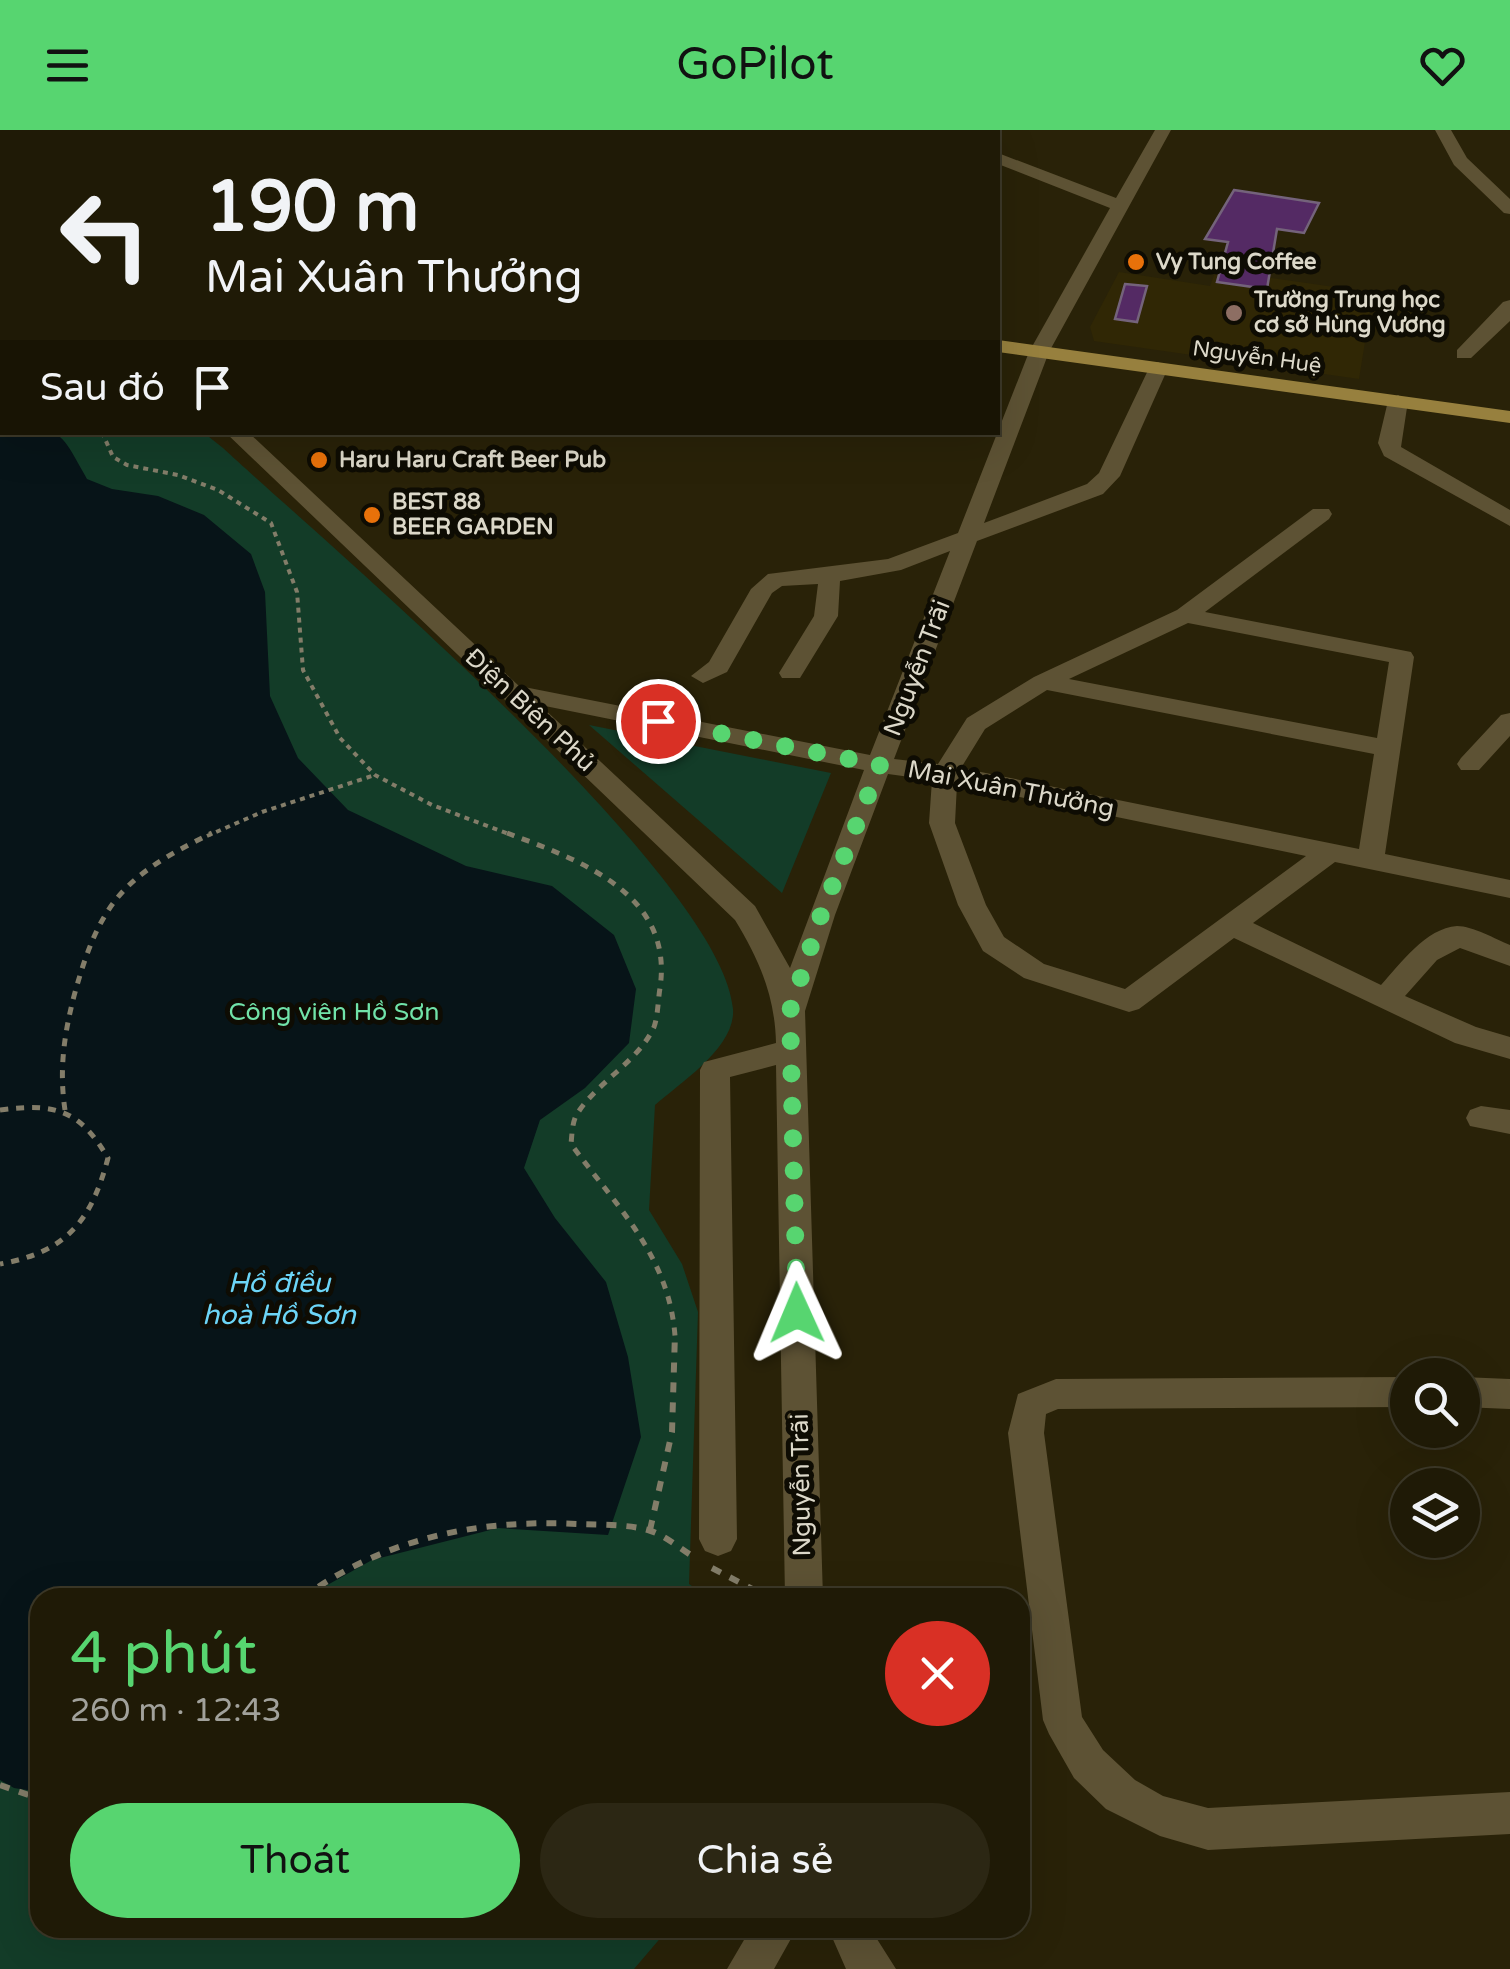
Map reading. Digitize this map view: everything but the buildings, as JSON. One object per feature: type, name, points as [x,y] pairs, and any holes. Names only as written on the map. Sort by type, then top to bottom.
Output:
[{"type":"main road","name":"Nguyễn Huệ","points":[[1000,346],[1510,417]]},
{"type":"street","name":"Nguyễn Trãi","points":[[804,1588],[790,1011],[821,915],[1039,352],[1163,130]]},
{"type":"street","points":[[1443,130],[1460,161],[1510,209]]},
{"type":"street","points":[[1000,159],[1120,206]]},
{"type":"street","points":[[1464,354],[1510,306]]},
{"type":"street","points":[[702,676],[718,668],[763,590],[790,576],[828,576],[893,565],[1095,489],[1109,476],[1158,368]]},
{"type":"street","points":[[1398,402],[1389,443],[1392,452],[1510,519]]},
{"type":"street","name":"Điện Biên Phủ","points":[[238,435],[746,913],[772,956],[790,1011]]},
{"type":"street","points":[[1321,514],[1185,615],[1043,682],[976,724],[945,774],[942,823],[972,905],[992,944],[1034,971],[1128,1001],[1330,852]]},
{"type":"street","points":[[791,673],[828,618],[833,596],[828,576]]},
{"type":"street","points":[[1185,615],[1402,658],[1371,860]]},
{"type":"street","points":[[1043,682],[1388,748]]},
{"type":"street","name":"Mai Xuân Thưởng","points":[[511,692],[880,765],[945,774],[1510,889]]},
{"type":"street","points":[[1470,764],[1510,721]]},
{"type":"street","points":[[1232,925],[1466,1035],[1510,1048]]},
{"type":"street","points":[[1385,999],[1427,953],[1458,936],[1510,956]]},
{"type":"street","points":[[718,1540],[715,1070],[791,1050]]},
{"type":"street","points":[[1390,1392],[1056,1394],[1030,1406],[1026,1433],[1064,1720],[1079,1756],[1120,1796],[1164,1820],[1208,1829],[1510,1814]]},
{"type":"street","points":[[1480,1393],[1510,1394]]},
{"type":"street","points":[[750,1969],[770,1938]]},
{"type":"street","points":[[853,1938],[874,1969]]},
{"type":"path","points":[[103,435],[114,457],[127,465],[178,475],[218,490],[271,524],[297,592],[303,670],[340,738],[375,774],[432,805],[584,862],[628,894],[656,933],[662,972],[654,1026],[632,1056],[575,1116],[571,1144],[657,1260],[668,1299],[678,1376],[666,1486],[650,1530],[535,1520],[438,1534],[375,1552],[314,1588]]},
{"type":"path","points":[[65,1110],[58,1072],[62,1041],[97,924],[118,898],[177,850],[256,815],[375,774]]},
{"type":"path","points":[[0,1110],[32,1105],[65,1110],[94,1131],[108,1158],[103,1182],[78,1231],[46,1252],[22,1262],[0,1264]]},
{"type":"path","points":[[0,1786],[30,1796]]},
{"type":"shaded area","name":"Trường Trung học cơ sở Hùng Vương","points":[[1216,270],[1355,290],[1357,297],[1372,299],[1359,379],[1094,341],[1090,327],[1119,272],[1210,286]]},
{"type":"green space","name":"Hồ điều hoà Hồ Sơn","points":[[0,435],[207,435],[514,716],[595,800],[664,880],[712,951],[733,1009],[732,1023],[716,1050],[655,1105],[649,1210],[682,1264],[698,1312],[689,1584],[695,1588],[30,1588],[30,1938],[660,1938],[634,1969],[0,1969]]},
{"type":"green space","points":[[589,725],[831,773],[782,893]]},
{"type":"water","name":"Hồ điều hoà Hồ Sơn","points":[[0,435],[56,435],[70,448],[87,479],[112,489],[158,496],[204,515],[251,554],[265,592],[270,696],[298,758],[348,810],[466,866],[552,886],[614,935],[636,989],[629,1043],[585,1088],[540,1120],[524,1168],[555,1218],[606,1282],[628,1357],[641,1437],[608,1535],[498,1528],[372,1560],[322,1588],[30,1588],[30,1790],[0,1780]]},
{"type":"place","name":"Vy Tung Coffee","points":[[1136,262]]},
{"type":"place","name":"Trường Trung học cơ sở Hùng Vương","points":[[1234,313]]},
{"type":"place","name":"Haru Haru Craft Beer Pub","points":[[319,460]]},
{"type":"place","name":"BEST 88 BEER GARDEN","points":[[372,515]]},
{"type":"route","points":[[658,721],[880,765],[821,915],[790,1011],[797,1313]]},
{"type":"park label","name":"Công viên Hồ Sơn","points":[[334,1012]]}]
